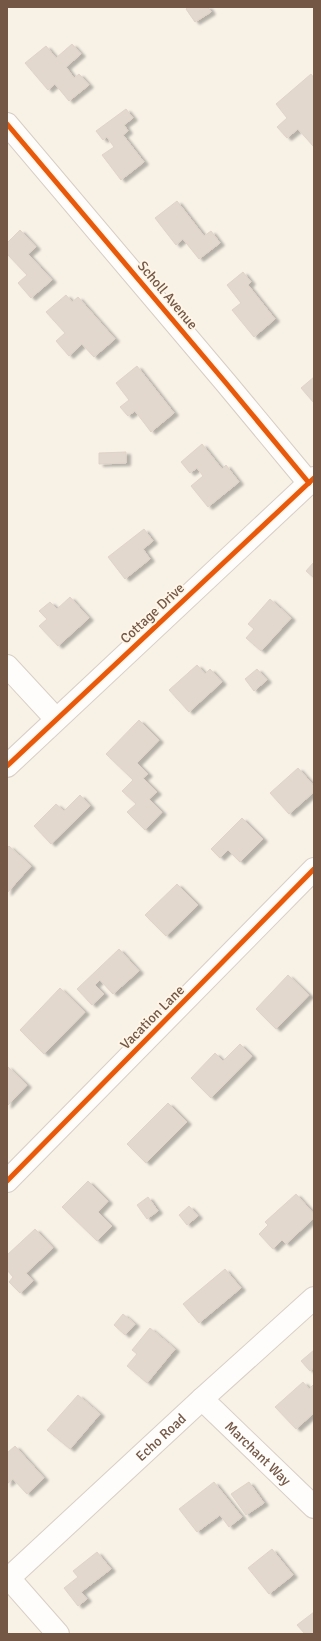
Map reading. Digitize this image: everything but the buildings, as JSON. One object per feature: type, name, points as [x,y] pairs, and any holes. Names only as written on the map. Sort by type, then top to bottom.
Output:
[{"type":"street","name":"Scholl Avenue","points":[[7,124],[311,481]]},
{"type":"street","name":"Cottage Drive","points":[[7,766],[264,527],[311,481]]},
{"type":"street","points":[[7,666],[56,719]]},
{"type":"street","name":"Vacation Lane","points":[[7,1181],[314,869]]},
{"type":"street","name":"Echo Road","points":[[8,1577],[314,1298]]},
{"type":"street","name":"Marchant Way","points":[[202,1399],[314,1507]]},
{"type":"street","points":[[8,1577],[58,1634]]},
{"type":"cycle path","points":[[7,124],[309,483]]},
{"type":"cycle path","points":[[7,766],[314,478]]},
{"type":"cycle path","points":[[7,1181],[314,869]]}]
